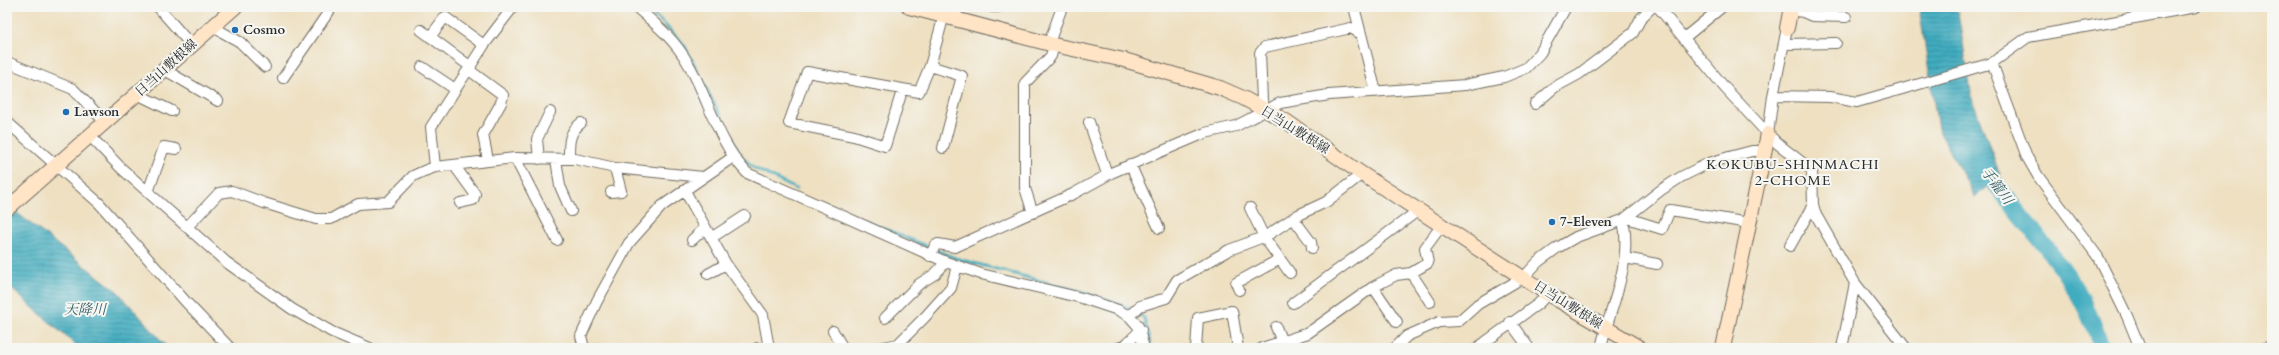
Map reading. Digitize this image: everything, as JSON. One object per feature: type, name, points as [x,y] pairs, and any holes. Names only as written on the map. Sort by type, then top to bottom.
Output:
[{"type":"main road","name":"日当山敷根線","points":[[7,209],[235,7]]},
{"type":"main road","name":"日当山敷根線","points":[[909,7],[952,13],[1051,44],[1124,60],[1220,88],[1243,98],[1286,121],[1362,174],[1524,277],[1548,294],[1605,329],[1640,348]]},
{"type":"main road","points":[[1788,28],[1791,9]]},
{"type":"main road","points":[[1723,348],[1768,134]]},
{"type":"street","points":[[158,7],[192,46]]},
{"type":"street","points":[[283,78],[332,7]]},
{"type":"street","points":[[435,167],[431,127],[484,46],[513,7]]},
{"type":"street","points":[[636,7],[665,32],[680,49],[733,158],[747,172],[761,180],[932,251],[946,262],[981,274],[1082,298],[1131,314],[1140,330],[1144,348]]},
{"type":"street","points":[[992,7],[998,7]]},
{"type":"street","points":[[1033,213],[1025,188],[1025,83],[1051,56],[1051,44],[1062,7]]},
{"type":"street","points":[[1354,7],[1376,92]]},
{"type":"street","points":[[932,251],[938,244],[956,247],[1033,213],[1107,174],[1205,133],[1236,126],[1280,103],[1296,99],[1465,85],[1504,77],[1526,68],[1540,53],[1566,7]]},
{"type":"street","points":[[1535,104],[1555,87],[1579,74],[1633,33],[1641,18],[1652,7]]},
{"type":"street","points":[[1658,7],[1725,88],[1768,134],[1778,144],[1812,170],[1813,205],[1816,214],[1855,283],[1906,348]]},
{"type":"street","points":[[1684,38],[1722,7]]},
{"type":"street","points":[[1773,96],[1830,97],[1857,102],[1989,63],[2028,37],[2196,7]]},
{"type":"street","points":[[1791,9],[1812,16],[1846,17]]},
{"type":"street","points":[[902,91],[885,146],[854,136],[789,123],[807,72],[902,91],[919,92],[952,13]]},
{"type":"street","points":[[430,37],[445,17],[484,46]]},
{"type":"street","points":[[213,27],[240,42],[265,67]]},
{"type":"street","points":[[1265,110],[1262,101],[1260,53],[1265,47],[1351,28],[1361,34]]},
{"type":"street","points":[[1768,134],[1773,96],[1788,28]]},
{"type":"street","points":[[421,30],[503,95],[501,103],[483,135],[488,160]]},
{"type":"street","points":[[1785,44],[1836,43]]},
{"type":"street","points":[[7,62],[73,89],[105,122]]},
{"type":"street","points":[[1989,63],[2027,157],[2038,176],[2098,257],[2127,316],[2140,348]]},
{"type":"street","points":[[930,66],[962,76],[943,148]]},
{"type":"street","points":[[422,67],[456,90]]},
{"type":"street","points":[[165,70],[218,101]]},
{"type":"street","points":[[137,94],[172,111]]},
{"type":"street","points":[[539,159],[537,139],[550,112]]},
{"type":"street","points":[[7,122],[55,168],[99,204],[186,302],[230,348]]},
{"type":"street","points":[[1089,122],[1107,174]]},
{"type":"street","points":[[569,159],[569,139],[572,131],[581,123]]},
{"type":"street","points":[[90,136],[148,192],[226,262],[281,302],[332,332],[370,348]]},
{"type":"street","points":[[148,192],[164,147],[176,149]]},
{"type":"street","points":[[1398,347],[1407,336],[1439,322],[1459,322],[1478,304],[1524,277],[1538,262],[1566,242],[1625,219],[1671,182],[1695,170],[1729,157],[1752,151],[1764,151]]},
{"type":"street","points":[[187,227],[219,193],[232,191],[264,204],[316,219],[331,219],[358,204],[388,202],[413,176],[435,167],[488,160],[515,158],[580,159],[615,168],[702,177]]},
{"type":"street","points":[[515,158],[557,240]]},
{"type":"street","points":[[586,347],[581,336],[597,301],[629,243],[662,206],[685,191],[702,177],[733,158]]},
{"type":"street","points":[[556,159],[560,186],[571,211]]},
{"type":"street","points":[[1130,164],[1159,228]]},
{"type":"street","points":[[454,165],[475,194],[473,200],[460,203]]},
{"type":"street","points":[[611,192],[621,191],[615,168]]},
{"type":"street","points":[[1131,314],[1140,306],[1166,298],[1176,280],[1222,254],[1264,237],[1293,218],[1326,202],[1362,174]]},
{"type":"street","points":[[685,191],[726,264],[763,315],[769,347],[757,348]]},
{"type":"street","points":[[1790,246],[1813,205]]},
{"type":"street","points":[[1250,208],[1264,237],[1290,273]]},
{"type":"street","points":[[1293,303],[1419,210]]},
{"type":"street","points":[[1625,219],[1662,229],[1670,210],[1749,223]]},
{"type":"street","points":[[711,238],[745,216]]},
{"type":"street","points":[[1293,218],[1310,242],[1312,248]]},
{"type":"street","points":[[1601,348],[1605,329],[1623,270],[1625,258],[1625,219]]},
{"type":"street","points":[[1262,348],[1308,333],[1373,287],[1396,275],[1411,274],[1428,263],[1425,248],[1442,225]]},
{"type":"street","points":[[692,240],[705,228]]},
{"type":"street","points":[[1625,258],[1657,264]]},
{"type":"street","points":[[1239,290],[1236,283],[1280,259]]},
{"type":"street","points":[[885,318],[899,298],[935,274],[946,262]]},
{"type":"street","points":[[708,274],[726,264]]},
{"type":"street","points":[[879,348],[898,344],[925,317],[951,288],[957,266]]},
{"type":"street","points":[[1411,274],[1430,302]]},
{"type":"street","points":[[1842,348],[1855,283]]},
{"type":"street","points":[[1373,287],[1397,322]]},
{"type":"street","points":[[1476,348],[1487,345],[1510,322],[1538,304],[1548,294]]},
{"type":"street","points":[[1196,348],[1198,318],[1232,311],[1238,348]]},
{"type":"street","points":[[1510,322],[1529,348]]},
{"type":"street","points":[[1276,327],[1282,342]]},
{"type":"street","points":[[1118,348],[1124,346],[1140,330]]},
{"type":"street","points":[[833,331],[843,348]]},
{"type":"street","points":[[2264,348],[2272,346]]},
{"type":"water","points":[[1919,7],[1957,7],[1972,98],[2000,175],[1975,197],[1938,129]]},
{"type":"water","name":"天降川","points":[[7,205],[118,292],[168,348],[79,348],[7,285]]},
{"type":"waterway","points":[[645,7],[684,45],[741,156],[754,168],[796,189]]},
{"type":"waterway","name":"手籠川","points":[[1980,163],[2065,273],[2080,297],[2092,322],[2101,348]]},
{"type":"waterway","points":[[863,220],[955,258],[1075,290],[1133,309],[1144,318],[1151,348]]},
{"type":"place","name":"Cosmo","points":[[235,30]]},
{"type":"place","name":"Lawson","points":[[66,112]]},
{"type":"place","name":"7-Eleven","points":[[1552,222]]},
{"type":"district","name":"KOKUBU-SHINMACHI 2-CHOME","points":[[1793,172]]}]
